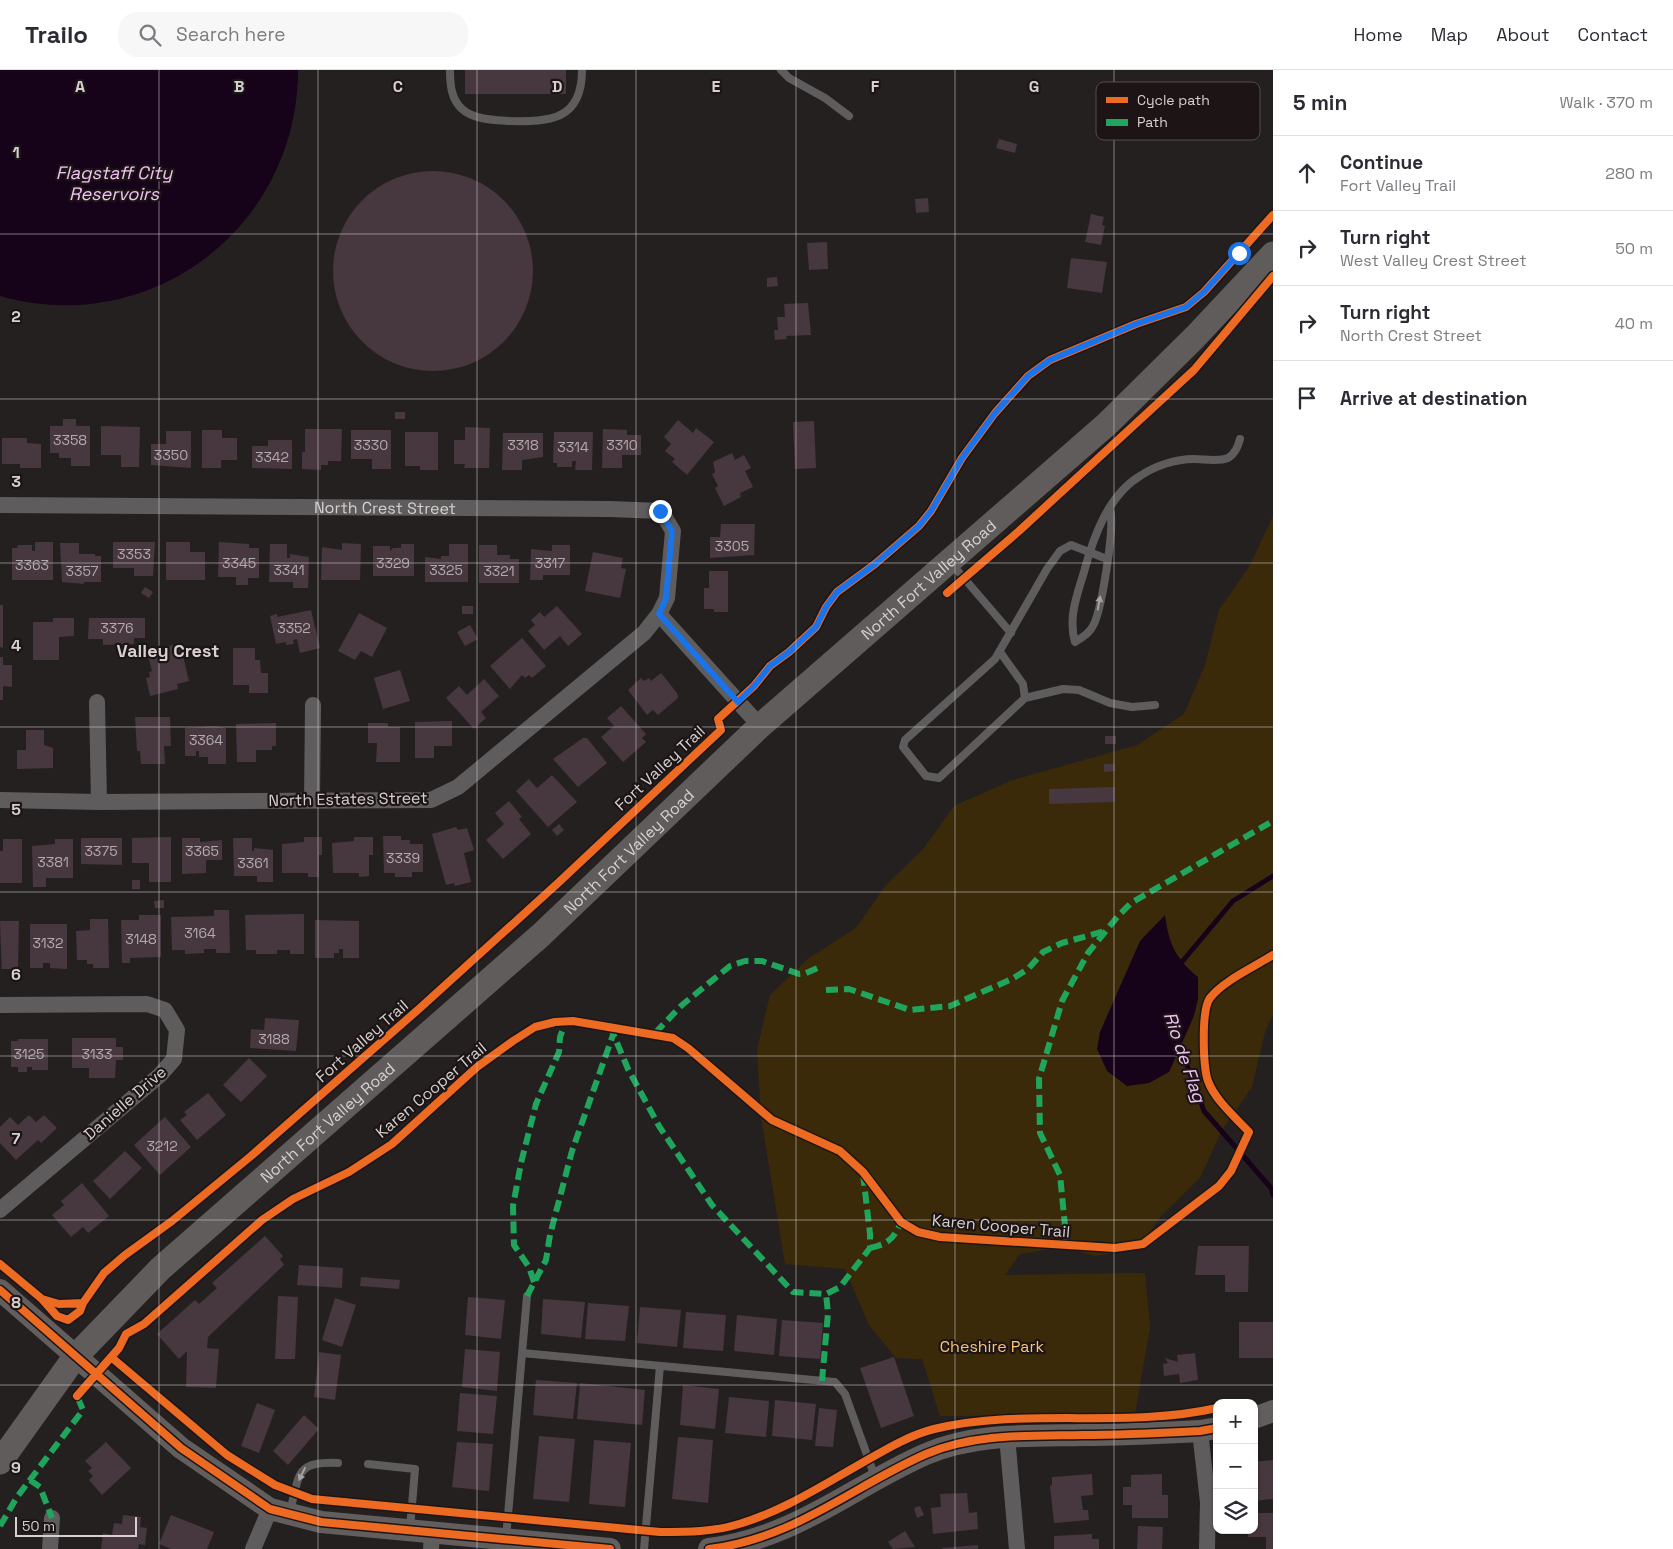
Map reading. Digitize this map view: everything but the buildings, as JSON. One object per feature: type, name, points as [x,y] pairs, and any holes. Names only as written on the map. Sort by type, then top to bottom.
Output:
[{"type":"main road","name":"North Fort Valley Road","points":[[0,1462],[75,1357],[160,1269],[541,935],[760,726],[948,560],[1107,424],[1273,254]]},
{"type":"street","name":"North Crest Street","points":[[0,505],[660,511],[672,531],[666,598],[659,614]]},
{"type":"street","points":[[659,614],[760,726]]},
{"type":"street","name":"North Estates Street","points":[[0,800],[100,802],[430,800],[458,787],[644,633],[659,614]]},
{"type":"street","points":[[97,702],[100,802]]},
{"type":"street","points":[[312,800],[313,705]]},
{"type":"street","name":"Danielle Drive","points":[[0,1005],[147,1004],[165,1010],[174,1022],[177,1041],[174,1059],[160,1075],[0,1210]]},
{"type":"street","points":[[0,1290],[181,1448],[280,1511],[321,1522],[424,1538],[506,1540],[610,1549]]},
{"type":"street","points":[[1258,1416],[1273,1410]]},
{"type":"street","points":[[709,1549],[758,1538],[794,1525],[926,1454],[961,1443],[1007,1436],[1209,1430],[1208,1549]]},
{"type":"street","points":[[1007,1436],[1017,1549]]},
{"type":"street","points":[[253,1549],[280,1511]]},
{"type":"street","points":[[50,1549],[52,1518]]},
{"type":"lane","points":[[450,70],[450,85],[455,99],[462,109],[473,116],[496,120],[542,122],[555,118],[573,104],[579,90],[582,70]]},
{"type":"lane","points":[[781,70],[789,78],[825,98],[848,116]]},
{"type":"lane","points":[[1110,510],[1112,530],[1094,625],[1088,634],[1075,642],[1071,628],[1072,614],[1089,552],[1101,520],[1110,510],[1118,496],[1140,476],[1158,466],[1190,459],[1226,459],[1232,455],[1240,439]]},
{"type":"lane","points":[[1107,559],[1071,545],[1060,551],[995,659],[905,740],[903,747],[926,776],[939,778],[1025,698],[1063,689],[1078,690],[1110,703],[1132,706],[1154,705]]},
{"type":"lane","points":[[948,560],[1011,633]]},
{"type":"lane","points":[[1000,652],[1023,684],[1025,698]]},
{"type":"lane","points":[[506,1540],[527,1296]]},
{"type":"lane","points":[[522,1353],[835,1382],[845,1394],[877,1480]]},
{"type":"lane","points":[[644,1549],[660,1366]]},
{"type":"lane","points":[[280,1511],[306,1466],[317,1462],[338,1463]]},
{"type":"lane","points":[[368,1464],[415,1469],[424,1538]]},
{"type":"green space","name":"Cheshire Park","points":[[1273,516],[1273,1014],[1265,1032],[1252,1087],[1222,1130],[1200,1178],[1162,1215],[1138,1249],[1095,1256],[1063,1247],[1020,1254],[1005,1275],[1145,1273],[1150,1327],[1135,1415],[940,1416],[922,1359],[896,1358],[869,1325],[845,1269],[785,1264],[761,1117],[757,1050],[770,995],[809,958],[856,928],[886,885],[924,848],[954,806],[1010,781],[1137,745],[1184,714],[1205,665],[1219,610],[1249,567]]},
{"type":"water","name":"Flagstaff City Reservoirs","points":[[0,70],[298,70],[291,127],[273,178],[244,222],[206,258],[161,285],[110,301],[56,305],[0,296]]},
{"type":"water","points":[[1165,915],[1174,950],[1198,977],[1198,999],[1194,1016],[1169,1072],[1149,1083],[1127,1086],[1107,1071],[1097,1049],[1100,1032],[1140,941]]},
{"type":"waterway","name":"Rio de Flag","points":[[1179,969],[1181,963],[1233,901],[1273,876]]},
{"type":"waterway","name":"Rio de Flag","points":[[1178,1041],[1204,1111],[1271,1188],[1273,1195]]},
{"type":"marked path","points":[[1067,1246],[1060,1175],[1040,1133],[1039,1079],[1062,1001],[1088,953],[1131,903],[1273,821]]},
{"type":"marked path","points":[[826,990],[849,989],[910,1010],[950,1006],[1012,979],[1028,969],[1043,952],[1062,943],[1105,931]]},
{"type":"marked path","points":[[655,1033],[682,1005],[730,966],[745,961],[762,961],[799,974],[820,967]]},
{"type":"marked path","points":[[534,1282],[529,1267],[514,1245],[513,1206],[521,1163],[536,1104],[559,1052],[560,1037],[566,1021]]},
{"type":"marked path","points":[[610,1026],[628,1069],[659,1126],[712,1205],[793,1292],[826,1294],[840,1287],[870,1248],[863,1174]]},
{"type":"marked path","points":[[527,1296],[546,1260],[550,1235],[572,1151],[613,1035]]},
{"type":"marked path","points":[[870,1248],[890,1240],[901,1222]]},
{"type":"marked path","points":[[822,1381],[828,1313],[826,1294]]},
{"type":"marked path","points":[[0,1526],[17,1497],[83,1410],[77,1396]]},
{"type":"marked path","points":[[30,1480],[40,1487],[52,1518]]},
{"type":"cycle path","name":"Fort Valley Trail","points":[[83,1303],[104,1273],[125,1255],[172,1221],[251,1156],[420,1008],[558,883],[721,730],[718,719],[754,686],[770,666],[789,652],[816,627],[826,607],[837,592],[875,564],[919,526],[931,511],[962,458],[995,413],[1028,376],[1050,360],[1136,324],[1186,307],[1204,292],[1273,215]]},
{"type":"cycle path","points":[[947,593],[1019,531],[1194,370],[1273,276]]},
{"type":"cycle path","name":"Karen Cooper Trail","points":[[77,1396],[119,1348],[126,1334],[144,1324],[262,1220],[293,1199],[349,1172],[392,1144],[477,1067],[535,1027],[555,1022],[573,1021],[673,1038],[688,1048],[772,1120],[840,1151],[863,1172],[901,1222],[918,1232],[940,1237],[1115,1248],[1143,1244],[1219,1186],[1231,1171],[1249,1132],[1220,1102],[1208,1081],[1204,1051],[1205,1014],[1207,1004],[1216,992],[1231,980],[1273,955]]},
{"type":"cycle path","points":[[0,1264],[42,1299],[57,1316],[68,1320],[80,1311],[83,1303],[59,1304],[42,1299]]},
{"type":"cycle path","points":[[0,1290],[181,1448],[270,1509],[321,1522],[610,1549]]},
{"type":"cycle path","points":[[111,1357],[227,1455],[275,1485],[312,1499],[660,1532],[710,1530],[730,1527],[754,1519],[798,1499],[903,1440],[934,1429],[1004,1419],[1146,1417],[1213,1409]]},
{"type":"cycle path","points":[[709,1549],[740,1543],[796,1523],[899,1467],[926,1454],[964,1442],[1003,1437],[1112,1435],[1213,1429]]},
{"type":"district","name":"Valley Crest","points":[[168,650]]},
{"type":"route","points":[[660,511],[672,531],[666,598],[659,614],[738,702],[770,666],[789,652],[816,627],[826,607],[837,592],[910,536],[919,526],[931,511],[942,489],[962,458],[995,413],[1028,376],[1050,360],[1102,340],[1136,324],[1186,307],[1204,292],[1239,253]]}]
